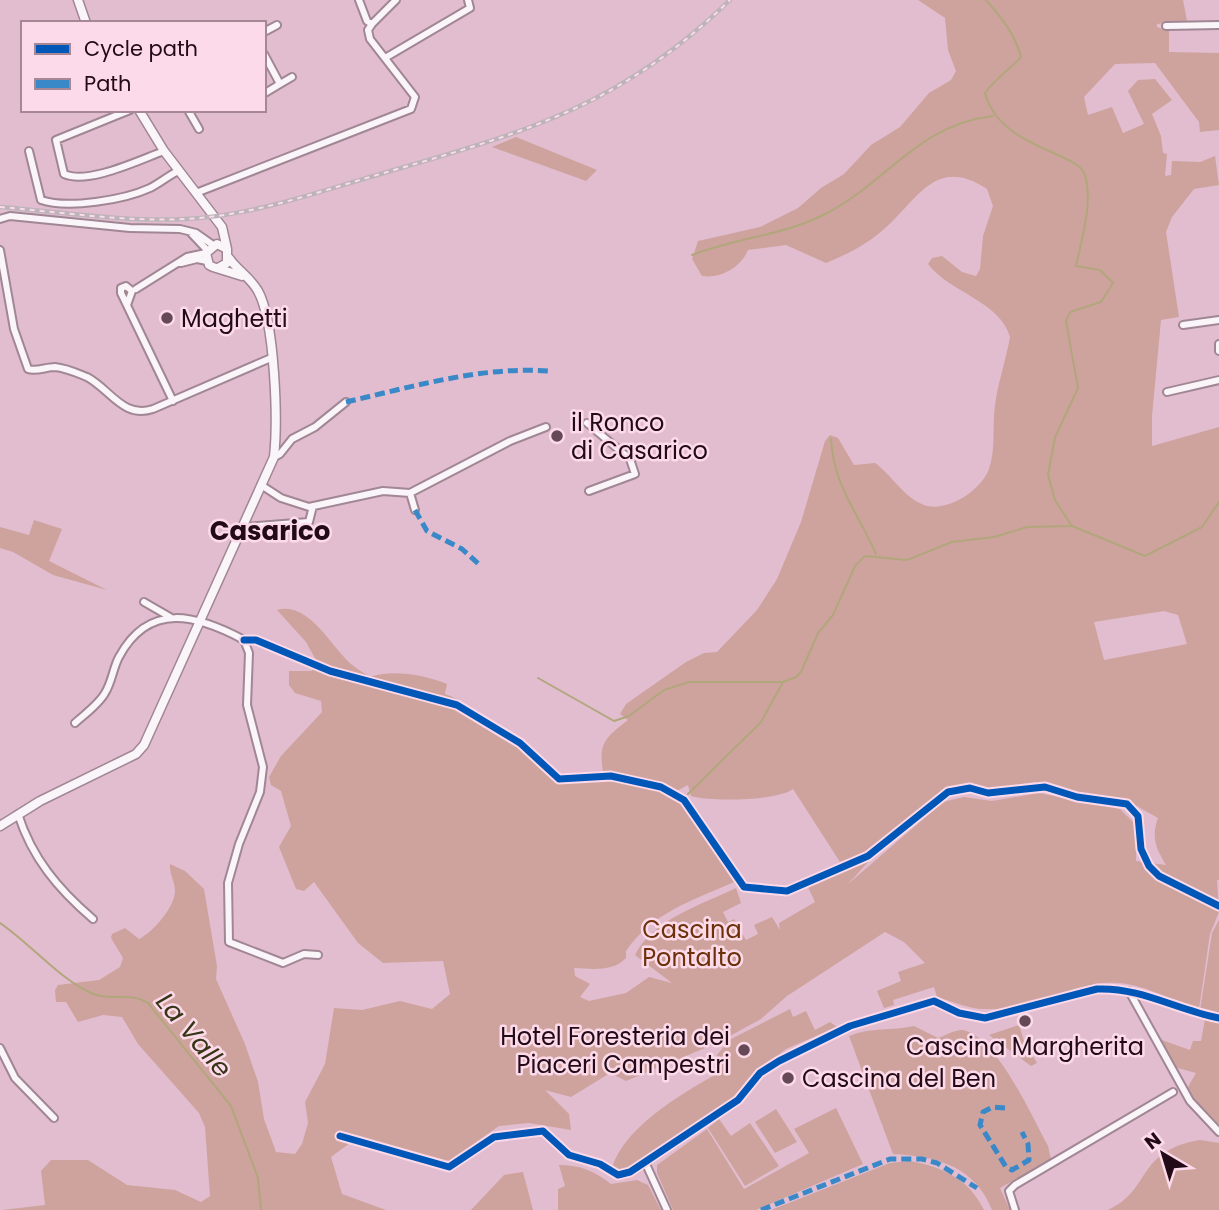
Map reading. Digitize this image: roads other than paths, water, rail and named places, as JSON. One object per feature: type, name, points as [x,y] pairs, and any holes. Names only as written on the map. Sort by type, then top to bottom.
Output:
[{"type":"street","points":[[78,0],[85,21]]},
{"type":"street","points":[[196,193],[411,109],[415,97],[368,34],[369,23],[359,0]]},
{"type":"street","points":[[369,23],[396,0]]},
{"type":"street","points":[[385,58],[470,8],[468,0]]},
{"type":"street","points":[[266,31],[277,25]]},
{"type":"street","points":[[1166,26],[1219,25]]},
{"type":"street","points":[[266,58],[280,84]]},
{"type":"street","points":[[266,92],[292,77]]},
{"type":"street","points":[[125,112],[55,140],[64,174],[73,178],[113,170],[164,151]]},
{"type":"street","points":[[0,826],[18,814],[136,754],[144,745],[274,457],[276,425],[269,326],[261,297],[228,254],[216,220],[164,151],[140,112]]},
{"type":"street","points":[[189,112],[198,129]]},
{"type":"street","points":[[29,151],[41,200],[61,204],[83,203],[148,189],[178,170]]},
{"type":"street","points":[[0,219],[10,216],[190,231],[210,251],[218,268],[245,277]]},
{"type":"street","points":[[210,251],[216,220]]},
{"type":"street","points":[[0,250],[14,329],[28,369],[33,371],[58,367],[72,371],[90,379],[131,410],[142,412],[271,358]]},
{"type":"street","points":[[136,289],[187,257],[210,251],[228,254]]},
{"type":"street","points":[[218,268],[225,266],[228,254]]},
{"type":"street","points":[[127,304],[173,401]]},
{"type":"street","points":[[1183,325],[1219,320]]},
{"type":"street","points":[[1219,344],[1219,351]]},
{"type":"street","points":[[1167,392],[1219,380]]},
{"type":"street","points":[[274,457],[280,454],[292,439],[315,427],[346,402]]},
{"type":"street","points":[[587,424],[630,458],[635,474],[589,491]]},
{"type":"street","points":[[261,485],[281,498],[313,506],[383,491],[410,493],[509,441],[546,427]]},
{"type":"street","points":[[410,493],[415,510]]},
{"type":"street","points":[[243,527],[309,522],[313,506]]},
{"type":"street","points":[[144,602],[170,617]]},
{"type":"street","points":[[75,723],[106,692],[119,657],[132,639],[148,624],[170,617],[201,620],[244,640],[256,640],[330,671],[457,705],[520,743],[559,779],[611,776],[672,791],[684,800],[744,887],[754,890],[787,891],[868,856],[948,792],[970,788],[988,793],[1045,786],[1077,797],[1127,804],[1138,816],[1141,849],[1149,866],[1159,876],[1219,906]]},
{"type":"street","points":[[244,640],[249,653],[247,705],[263,767],[260,792],[230,869],[229,942],[283,963],[304,954],[318,956]]},
{"type":"street","points":[[18,814],[25,837],[44,870],[93,919]]},
{"type":"street","points":[[340,1136],[445,1167],[494,1137],[543,1131],[569,1155],[600,1164],[618,1175],[645,1162],[738,1100],[760,1073],[850,1026],[934,1001],[959,1013],[985,1018],[1097,989],[1142,993],[1190,1012],[1219,1018]]},
{"type":"street","points":[[1129,991],[1190,1101],[1219,1132]]},
{"type":"street","points":[[0,1048],[15,1078],[54,1118]]},
{"type":"street","points":[[1015,1210],[1009,1192],[1016,1185],[1173,1092]]},
{"type":"street","points":[[645,1162],[667,1210]]},
{"type":"waterway","points":[[986,0],[1007,27],[1021,57],[985,93],[993,112],[1021,137],[1069,160],[1085,175],[1087,208],[1076,266],[1100,270],[1113,283],[1101,302],[1070,312],[1066,321],[1078,388],[1055,437],[1048,475],[1055,500],[1071,525]]},
{"type":"waterway","points":[[692,255],[812,220],[850,199],[906,155],[944,130],[967,121],[993,116]]},
{"type":"waterway","points":[[831,439],[842,486],[876,554]]},
{"type":"waterway","points":[[538,678],[614,721],[629,716],[664,690],[689,682],[783,682],[801,672],[818,633],[833,615],[855,566],[865,556],[907,560],[952,542],[994,537],[1027,527],[1072,526],[1145,556],[1202,527],[1219,502]]},
{"type":"waterway","points":[[688,794],[761,722],[783,682]]},
{"type":"waterway","name":"La Valle","points":[[0,923],[55,969],[91,993],[105,997],[141,999],[148,1003],[231,1106],[258,1178],[261,1210]]},
{"type":"railway","points":[[0,207],[162,220],[232,214],[301,197],[472,147],[562,114],[605,93],[646,68],[688,38],[730,0]]},
{"type":"place","name":"Maghetti","points":[[167,318]]},
{"type":"place","name":"il Ronco di Casarico","points":[[557,436]]},
{"type":"place","name":"Cascina Margherita","points":[[1025,1021]]},
{"type":"place","name":"Hotel Foresteria dei Piaceri Campestri","points":[[744,1050]]},
{"type":"place","name":"Cascina del Ben","points":[[788,1078]]},
{"type":"district","name":"Casarico","points":[[270,531]]},
{"type":"park label","name":"Cascina Pontalto","points":[[692,943]]}]
